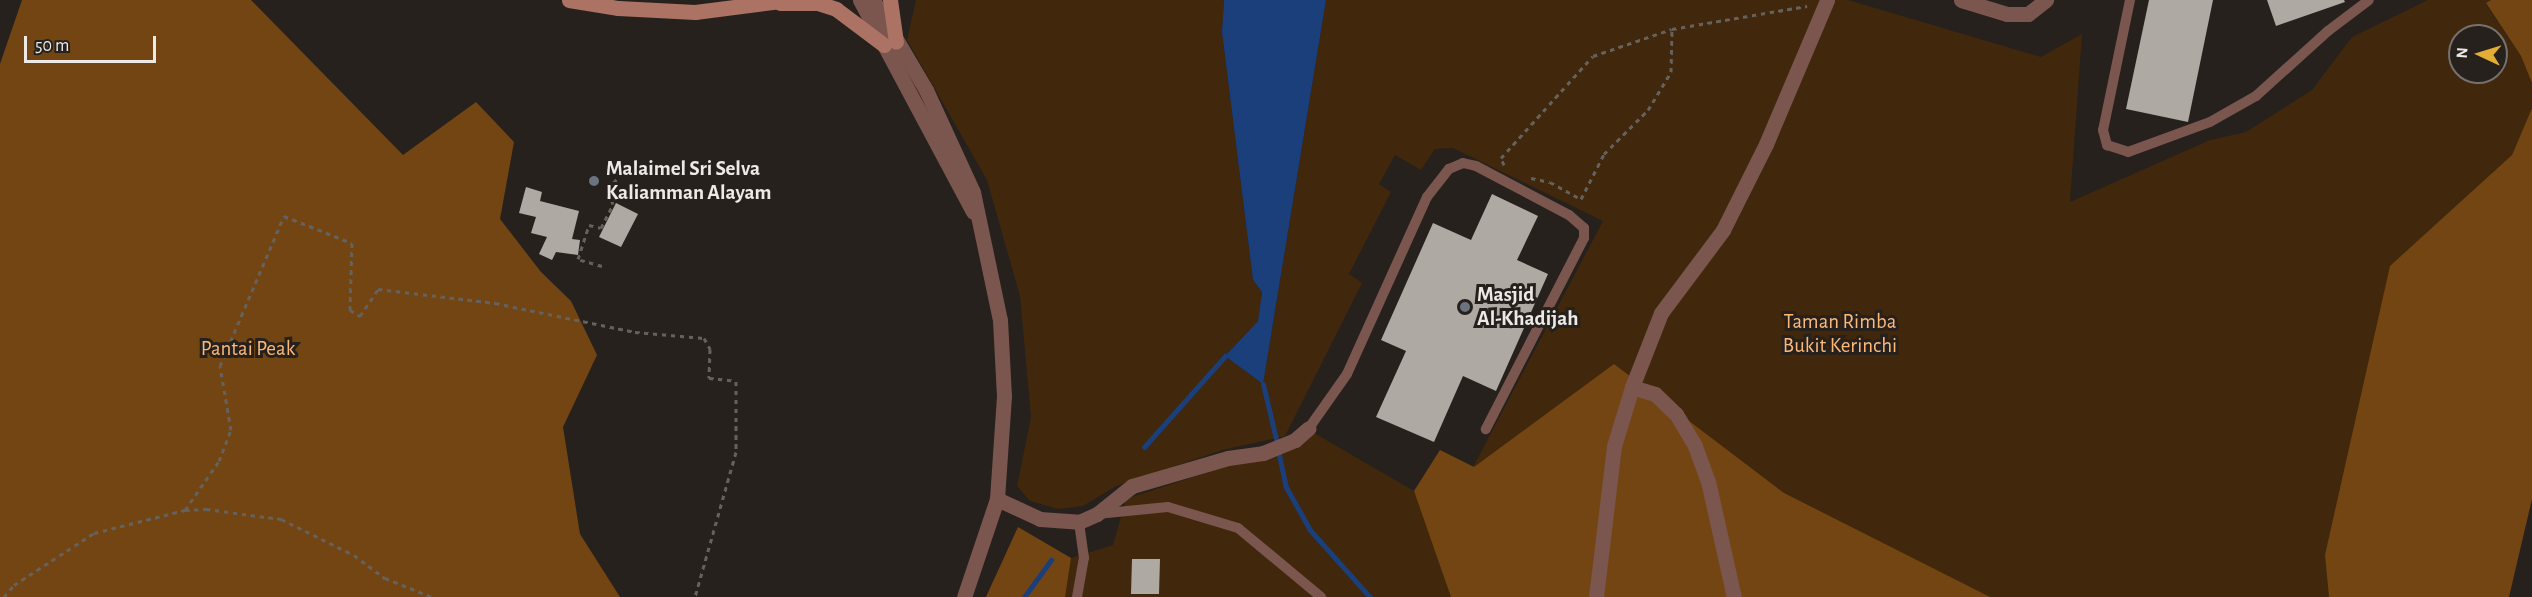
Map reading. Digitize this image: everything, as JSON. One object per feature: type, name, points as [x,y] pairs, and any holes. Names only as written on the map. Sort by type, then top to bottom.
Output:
[{"type":"main road","points":[[569,0],[618,8],[696,12],[782,1],[818,3],[836,9],[890,43]]},
{"type":"main road","points":[[890,0],[890,43]]},
{"type":"street","points":[[860,0],[890,43]]},
{"type":"street","points":[[873,0],[890,43],[981,225],[1000,320],[1004,396],[997,499],[964,597]]},
{"type":"street","points":[[1961,0],[2007,14],[2028,14],[2046,0]]},
{"type":"street","points":[[1596,597],[1614,446],[1632,387],[1661,313],[1723,230],[1747,183],[1807,56],[1827,1]]},
{"type":"street","points":[[1632,387],[1655,394],[1676,414],[1695,446],[1708,480],[1734,597]]},
{"type":"street","points":[[997,499],[1040,519],[1078,522],[1097,514],[1132,486],[1228,458],[1263,453],[1295,440],[1309,428]]},
{"type":"lane","points":[[2130,0],[2103,129],[2107,145],[2128,152],[2210,122],[2256,96],[2328,31],[2369,0]]},
{"type":"lane","points":[[1309,428],[1347,374],[1427,197],[1449,169],[1463,164],[1476,166],[1569,215],[1584,228],[1584,238],[1486,429]]},
{"type":"lane","points":[[1097,514],[1168,507],[1239,528],[1322,597]]},
{"type":"lane","points":[[1077,597],[1084,558],[1078,522]]},
{"type":"path","points":[[1514,171],[1505,168],[1501,158],[1593,56],[1672,29],[1827,1]]},
{"type":"path","points":[[1523,175],[1550,182],[1581,199],[1604,154],[1648,110],[1671,72],[1672,29]]},
{"type":"path","points":[[602,266],[578,260],[589,225],[601,228],[613,204],[607,189],[617,179]]},
{"type":"path","points":[[184,510],[219,461],[231,430],[220,366],[284,216],[352,243],[350,310],[360,316],[378,289],[505,304],[635,332],[704,338],[710,349],[709,378],[736,381],[736,452],[695,597]]},
{"type":"path","points":[[4,597],[14,585],[94,533],[184,510],[281,519],[354,555],[385,578],[432,597]]},
{"type":"green space","name":"Pantai Peak","points":[[22,0],[251,0],[403,155],[476,102],[514,142],[500,219],[541,272],[571,301],[597,355],[563,427],[580,534],[620,597],[0,597],[0,64]]},
{"type":"green space","name":"Taman Rimba Bukit Kerinchi","points":[[916,0],[1224,0],[1222,32],[1253,280],[1262,292],[1258,321],[1225,356],[1263,384],[1326,0],[1848,0],[2041,57],[2082,34],[2070,202],[2210,140],[2246,132],[2312,90],[2352,37],[2428,0],[2491,0],[2486,4],[2499,24],[2448,24],[2448,84],[2508,84],[2508,37],[2521,56],[2532,83],[2532,108],[2512,155],[2428,233],[2403,597],[986,597],[1018,527],[1071,558],[1113,545],[1126,499],[1227,466],[1263,459],[1314,433],[1414,491],[1440,450],[1473,467],[1603,221],[1453,148],[1435,149],[1421,170],[1395,155],[1379,184],[1391,192],[1349,274],[1362,283],[1285,436],[1222,450],[1116,486],[1083,506],[1058,509],[1030,501],[1017,486],[1031,417],[1020,296],[987,180],[907,40]]},
{"type":"green space","points":[[2491,0],[2532,0],[2532,83],[2521,56],[2508,36],[2508,24],[2500,24],[2486,3]]},
{"type":"green space","points":[[2532,108],[2532,499],[2509,597],[2329,597],[2325,555],[2390,266],[2512,155]]},
{"type":"green space","points":[[1614,364],[1784,493],[1990,597],[1451,597],[1414,491],[1440,450],[1474,467]]},
{"type":"green space","points":[[1018,527],[1071,558],[1065,597],[986,597]]},
{"type":"water","points":[[1224,0],[1326,0],[1263,384],[1225,356],[1258,321],[1262,292],[1253,280],[1222,32]]},
{"type":"building","points":[[2149,0],[2213,0],[2188,122],[2126,109]]},
{"type":"building","points":[[2267,0],[2344,0],[2345,2],[2276,26]]},
{"type":"building","points":[[526,187],[542,192],[540,201],[579,211],[572,239],[580,240],[578,255],[556,252],[552,260],[539,254],[547,237],[531,233],[536,217],[519,213]]},
{"type":"building","name":"Masjid Al-Khadijah","points":[[1492,194],[1538,216],[1517,260],[1548,274],[1496,391],[1463,376],[1434,442],[1376,417],[1406,351],[1381,340],[1433,223],[1471,240]]},
{"type":"building","points":[[616,203],[638,214],[621,247],[599,237]]},
{"type":"building","points":[[1132,559],[1160,559],[1159,594],[1131,594]]},
{"type":"waterway","points":[[1144,447],[1225,356]]},
{"type":"waterway","points":[[1263,384],[1276,439]]},
{"type":"waterway","points":[[1279,455],[1286,487],[1310,530],[1370,597]]},
{"type":"waterway","points":[[1024,597],[1051,560]]},
{"type":"place","name":"Malaimel Sri Selva Kaliamman Alayam","points":[[594,181]]},
{"type":"place","name":"Masjid Al-Khadijah","points":[[1465,307]]}]
